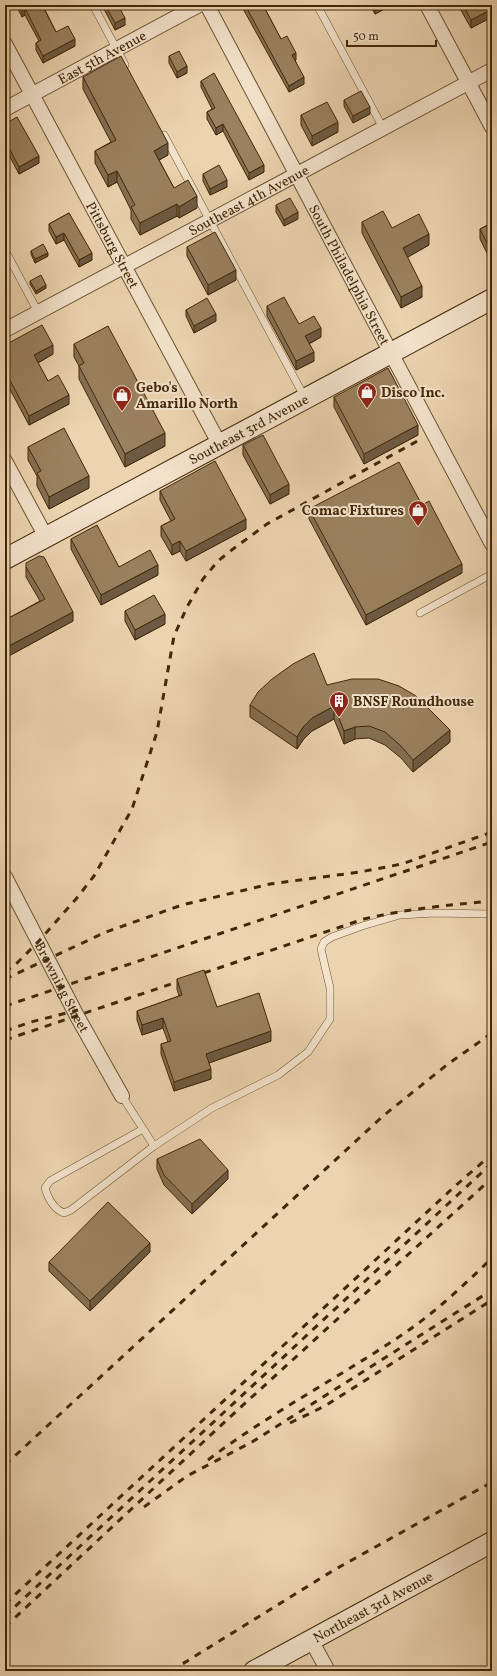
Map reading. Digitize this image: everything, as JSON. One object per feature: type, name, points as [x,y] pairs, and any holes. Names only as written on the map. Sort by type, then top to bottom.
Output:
[{"type":"main road","name":"Southeast 3rd Avenue","points":[[5,559],[492,299]]},
{"type":"main road","name":"Northeast 3rd Avenue","points":[[254,1671],[492,1542]]},
{"type":"street","name":"East 5th Avenue","points":[[5,109],[199,5]]},
{"type":"street","name":"South Philadelphia Street","points":[[207,5],[492,544]]},
{"type":"street","points":[[427,5],[492,127]]},
{"type":"street","name":"Pittsburg Street","points":[[5,44],[220,445]]},
{"type":"street","name":"Southeast 4th Avenue","points":[[5,330],[492,70]]},
{"type":"street","points":[[5,461],[46,537]]},
{"type":"street","name":"Browning Street","points":[[5,877],[77,1016],[122,1096]]},
{"type":"street","points":[[311,1640],[328,1671]]},
{"type":"lane","points":[[93,5],[128,70]]},
{"type":"lane","points":[[317,5],[383,128]]},
{"type":"lane","points":[[162,131],[306,399]]},
{"type":"lane","points":[[5,250],[38,312]]},
{"type":"lane","points":[[420,613],[492,574]]},
{"type":"lane","points":[[143,1129],[50,1181],[45,1188],[47,1196],[57,1210],[64,1213],[71,1210],[154,1146],[212,1108],[278,1075],[308,1052],[330,1019],[330,988],[320,949],[324,942],[332,937],[362,926],[400,915],[435,913],[490,914]]},
{"type":"lane","points":[[122,1096],[154,1146]]},
{"type":"building","points":[[19,5],[42,5],[56,32],[68,26],[75,39],[43,56],[36,43],[41,40],[25,8],[22,10]]},
{"type":"building","points":[[105,5],[118,5],[125,18],[115,23]]},
{"type":"building","points":[[245,5],[263,5],[281,39],[287,36],[296,53],[292,55],[304,77],[289,86]]},
{"type":"building","points":[[463,5],[492,5],[492,9],[471,20]]},
{"type":"building","points":[[179,51],[187,66],[177,72],[169,56]]},
{"type":"building","points":[[121,56],[168,143],[154,151],[174,188],[188,180],[197,196],[179,207],[177,204],[140,223],[131,207],[135,205],[117,171],[108,175],[95,151],[116,140],[83,77]]},
{"type":"building","points":[[214,73],[264,165],[249,173],[223,124],[216,128],[207,112],[215,108],[201,81]]},
{"type":"building","points":[[361,91],[370,107],[353,116],[344,100]]},
{"type":"building","points":[[327,102],[338,122],[312,136],[301,115]]},
{"type":"building","points":[[17,117],[39,156],[19,167],[9,148],[5,151],[5,124]]},
{"type":"building","points":[[219,165],[227,180],[210,189],[203,174]]},
{"type":"building","points":[[290,198],[298,212],[284,220],[276,205]]},
{"type":"building","points":[[383,211],[392,228],[419,214],[429,234],[403,248],[422,286],[401,297],[362,222]]},
{"type":"building","points":[[69,213],[92,253],[79,260],[64,233],[56,237],[49,224]]},
{"type":"building","points":[[492,223],[492,253],[480,229]]},
{"type":"building","points":[[215,232],[236,270],[208,285],[187,247]]},
{"type":"building","points":[[43,244],[48,253],[35,259],[31,251]]},
{"type":"building","points":[[41,275],[46,285],[36,291],[30,281]]},
{"type":"building","points":[[284,297],[299,324],[314,316],[321,328],[305,336],[314,352],[296,361],[267,306]]},
{"type":"building","points":[[207,298],[216,314],[194,326],[186,310]]},
{"type":"building","points":[[42,325],[53,345],[34,355],[48,381],[58,375],[69,395],[29,416],[5,371],[5,345]]},
{"type":"building","name":"Gebo's Amarillo North","points":[[108,326],[165,433],[125,454],[79,366],[84,363],[74,344]]},
{"type":"building","points":[[388,368],[418,425],[364,454],[334,397]]},
{"type":"building","points":[[64,428],[89,476],[49,497],[37,473],[41,471],[28,447]]},
{"type":"building","points":[[263,435],[289,484],[270,495],[243,445]]},
{"type":"building","points":[[215,461],[246,519],[186,551],[180,541],[172,545],[161,526],[175,519],[160,491]]},
{"type":"building","points":[[399,462],[422,505],[429,501],[462,564],[366,615],[309,509]]},
{"type":"building","points":[[97,525],[119,567],[150,550],[158,565],[101,595],[71,539]]},
{"type":"building","points":[[39,556],[44,557],[73,612],[5,648],[5,620],[45,599],[26,567],[26,563]]},
{"type":"building","points":[[154,595],[165,614],[135,630],[125,611]]},
{"type":"building","name":"BNSF Roundhouse","points":[[314,653],[327,685],[352,679],[378,679],[399,686],[416,696],[450,730],[413,760],[401,746],[385,732],[369,726],[355,727],[344,731],[334,706],[312,718],[303,727],[297,737],[250,705],[258,692],[272,679],[293,664]]},
{"type":"building","points":[[204,970],[217,1007],[259,993],[271,1031],[206,1054],[211,1069],[174,1082],[161,1044],[171,1041],[163,1018],[142,1025],[137,1011],[182,995],[177,979]]},
{"type":"building","points":[[200,1139],[228,1170],[192,1204],[164,1175],[157,1159]]},
{"type":"building","points":[[108,1202],[150,1243],[90,1301],[49,1262]]},
{"type":"railway","points":[[5,972],[16,964],[39,941],[94,876],[132,809],[157,732],[174,636],[187,607],[203,579],[218,561],[267,524],[421,439]]},
{"type":"railway","points":[[5,979],[106,932],[182,905],[270,884],[360,872],[402,864],[492,832]]},
{"type":"railway","points":[[5,1006],[492,842]]},
{"type":"railway","points":[[5,1040],[364,919],[412,910],[492,901]]},
{"type":"railway","points":[[5,1031],[31,1022],[78,1010]]},
{"type":"railway","points":[[5,1465],[383,1116],[448,1064],[492,1033]]},
{"type":"railway","points":[[5,1604],[454,1187],[492,1154]]},
{"type":"railway","points":[[5,1616],[492,1163]]},
{"type":"railway","points":[[5,1627],[230,1417],[492,1178]]},
{"type":"railway","points":[[208,1460],[232,1442],[409,1330],[442,1305],[492,1258]]},
{"type":"railway","points":[[144,1507],[187,1476],[252,1442],[492,1290]]},
{"type":"railway","points":[[290,1423],[325,1406],[492,1300]]},
{"type":"railway","points":[[171,1671],[334,1570],[492,1482]]},
{"type":"place","name":"Disco Inc.","points":[[367,409]]},
{"type":"place","name":"Gebo's Amarillo North","points":[[122,412]]},
{"type":"place","name":"Comac Fixtures","points":[[418,527]]},
{"type":"place","name":"BNSF Roundhouse","points":[[339,718]]}]
